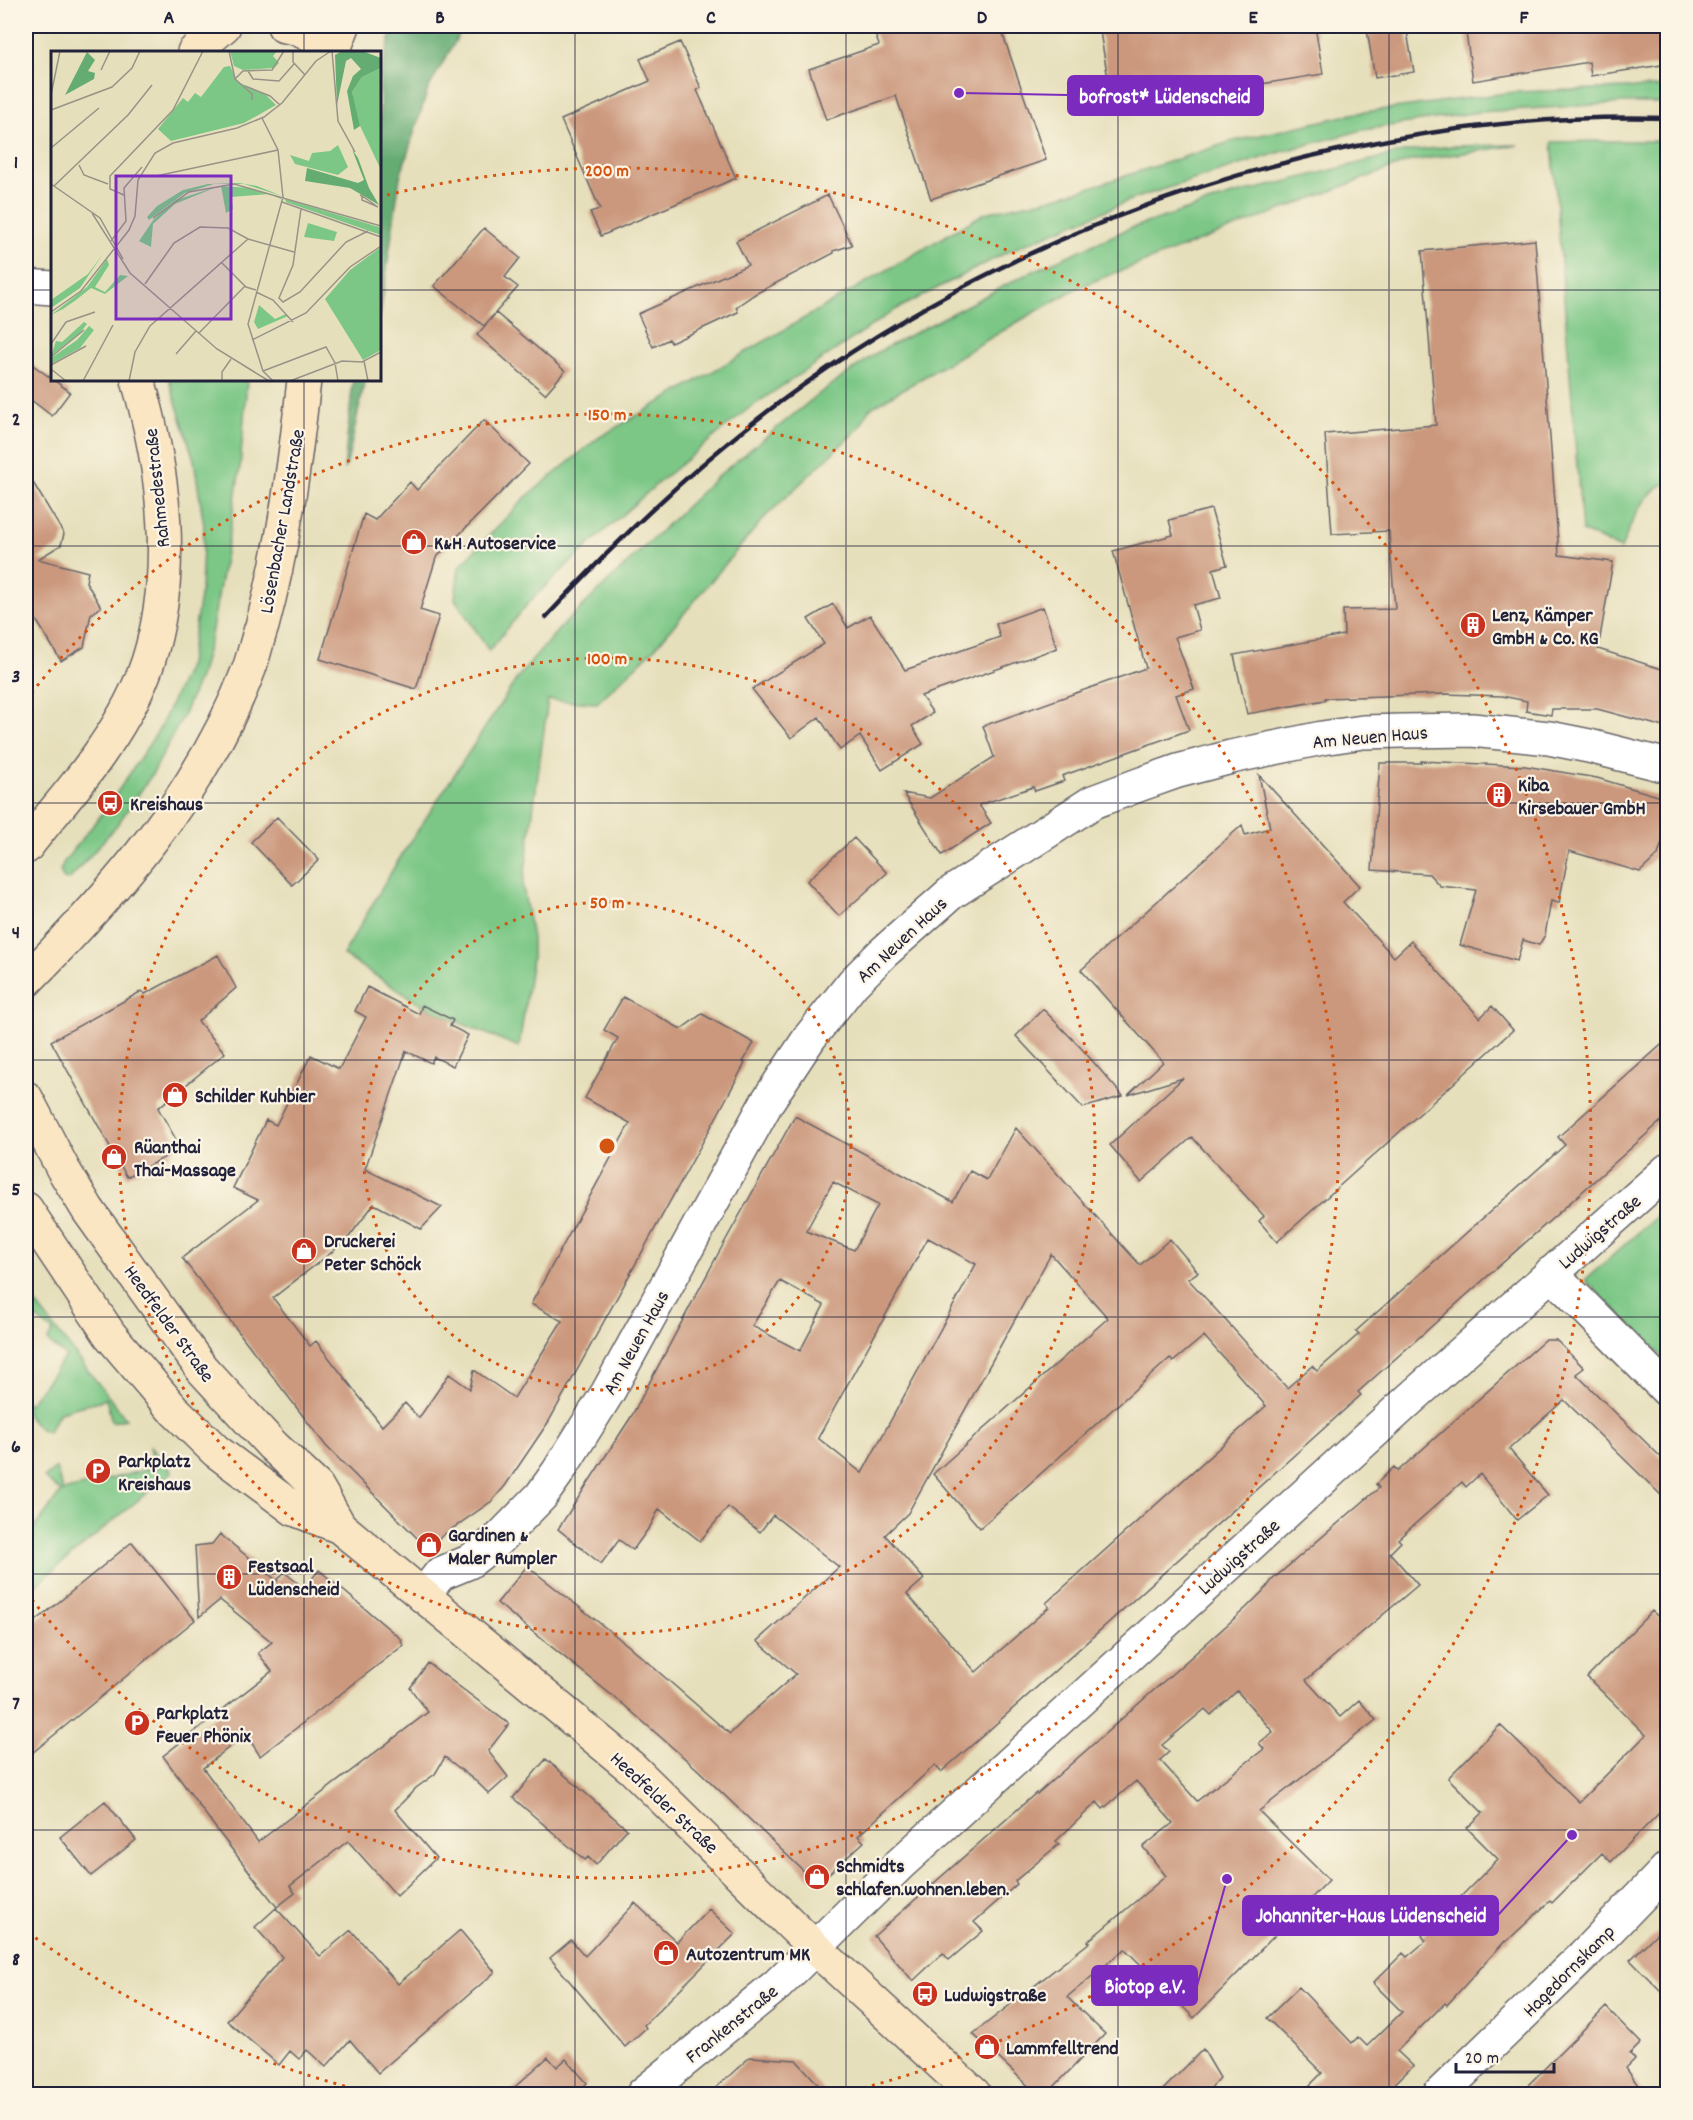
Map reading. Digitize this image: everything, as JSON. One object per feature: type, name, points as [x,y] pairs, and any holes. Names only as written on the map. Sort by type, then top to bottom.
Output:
[{"type":"main road","points":[[284,26],[295,27],[312,37],[324,51]]},
{"type":"main road","points":[[333,51],[343,26]]},
{"type":"main road","points":[[195,51],[227,27]]},
{"type":"main road","name":"Rahmedestraße","points":[[26,847],[104,748],[131,702],[148,663],[160,610],[164,521],[152,433],[138,381]]},
{"type":"main road","name":"Lösenbacher Landstraße","points":[[26,981],[125,874],[185,795],[224,726],[249,668],[274,584],[304,381]]},
{"type":"main road","name":"Heedfelder Straße","points":[[26,1098],[88,1210],[202,1369],[272,1445],[317,1487],[340,1527]]},
{"type":"main road","name":"Heedfelder Straße","points":[[26,1209],[110,1335],[172,1408],[216,1451],[294,1509],[340,1527],[632,1768],[815,1948],[974,2094]]},
{"type":"street","points":[[26,286],[51,288]]},
{"type":"street","name":"Am Neuen Haus","points":[[423,1596],[441,1574],[470,1563],[500,1538],[541,1496],[608,1392],[766,1102],[788,1067],[853,984],[883,952],[951,893],[1093,802],[1178,771],[1231,757],[1322,738],[1363,732],[1472,730],[1549,738],[1668,766]]},
{"type":"street","name":"Ludwigstraße","points":[[815,1948],[900,1864],[1408,1400],[1668,1170]]},
{"type":"street","points":[[1551,1273],[1668,1391]]},
{"type":"street","name":"Hagedornskamp","points":[[1440,2094],[1583,1956],[1668,1868]]},
{"type":"street","name":"Frankenstraße","points":[[643,2094],[757,2003],[815,1948]]},
{"type":"green space","points":[[393,26],[464,26],[428,89],[400,177],[381,309],[381,72]]},
{"type":"green space","points":[[1667,88],[1667,103],[1625,103],[1479,112],[1363,130],[1284,151],[1133,199],[1011,250],[895,310],[748,409],[658,483],[592,542],[530,601],[489,651],[455,599],[459,567],[526,497],[598,438],[985,213],[1085,189],[1230,142],[1357,113],[1514,92]]},
{"type":"green space","points":[[1668,141],[1667,482],[1650,494],[1644,502],[1633,520],[1621,549],[1582,531],[1552,142]]},
{"type":"green space","points":[[1519,145],[1410,161],[1077,288],[869,409],[860,427],[765,517],[654,649],[597,703],[548,700],[523,886],[532,938],[532,958],[519,1047],[422,1005],[343,955],[396,864],[518,677],[559,629],[718,476],[820,393],[878,352],[1027,274],[1128,229],[1229,196],[1403,152],[1452,146]]},
{"type":"green space","points":[[169,381],[247,381],[240,468],[210,640],[202,670],[184,714],[153,773],[117,825],[69,880],[64,879],[60,871],[64,862],[105,810],[108,812],[117,799],[114,797],[160,728],[189,664],[201,590],[204,526],[194,460]]},
{"type":"green space","points":[[353,381],[365,381],[347,464],[344,469]]},
{"type":"green space","points":[[1667,1207],[1667,1361],[1585,1280]]},
{"type":"green space","points":[[26,1299],[36,1304],[126,1419],[112,1422],[106,1399],[60,1412],[48,1432],[39,1428],[26,1415],[26,1401],[29,1404],[66,1356],[47,1341],[53,1331],[26,1310]]},
{"type":"green space","points":[[149,1446],[172,1472],[26,1593],[26,1539],[61,1492],[44,1478],[56,1468],[63,1491],[156,1467]]},
{"type":"building","points":[[872,26],[1000,26],[1046,160],[931,199],[896,96],[826,120],[809,69],[879,45]]},
{"type":"building","points":[[1099,26],[1315,26],[1323,74],[1113,108]]},
{"type":"building","points":[[1406,26],[1414,72],[1375,78],[1367,30]]},
{"type":"building","points":[[1465,26],[1668,26],[1668,64],[1591,76],[1589,62],[1473,81]]},
{"type":"building","points":[[680,42],[701,88],[697,90],[736,178],[601,236],[590,212],[600,209],[561,120],[650,81],[640,59]]},
{"type":"building","points":[[828,195],[852,245],[833,251],[834,253],[755,294],[736,307],[738,312],[671,343],[669,339],[653,347],[638,314],[748,265],[736,241]]},
{"type":"building","points":[[484,228],[520,258],[505,277],[518,287],[484,326],[434,286]]},
{"type":"building","points":[[1535,240],[1559,555],[1613,562],[1598,649],[1668,671],[1668,728],[1597,709],[1552,709],[1551,715],[1526,711],[1527,701],[1502,696],[1445,694],[1325,698],[1325,700],[1247,714],[1234,655],[1344,635],[1343,610],[1395,609],[1389,531],[1332,534],[1325,434],[1436,425],[1422,251]]},
{"type":"building","points":[[496,313],[565,371],[545,394],[477,335]]},
{"type":"building","points":[[26,360],[51,378],[51,381],[55,381],[70,392],[52,416],[26,396]]},
{"type":"building","name":"K&H Autoservice","points":[[484,420],[529,464],[436,558],[420,610],[439,616],[416,689],[320,659],[364,514],[375,520],[410,482],[417,490]]},
{"type":"building","points":[[26,471],[64,534],[61,545],[38,559],[88,572],[86,582],[101,607],[91,614],[84,647],[61,661],[26,603]]},
{"type":"building","points":[[1211,509],[1227,565],[1213,569],[1221,598],[1193,605],[1200,630],[1175,637],[1194,689],[1176,695],[1189,730],[1062,776],[1064,781],[1035,791],[1033,787],[979,805],[991,823],[942,855],[903,793],[930,798],[994,757],[983,726],[1146,668],[1113,551],[1173,535],[1169,520]]},
{"type":"building","points":[[833,604],[848,628],[870,615],[905,670],[1000,637],[996,624],[1043,607],[1057,648],[921,696],[933,713],[912,726],[923,744],[882,770],[860,736],[840,750],[819,717],[791,738],[752,689],[824,644],[808,619]]},
{"type":"building","points":[[1421,761],[1525,766],[1597,778],[1668,799],[1668,823],[1658,855],[1640,872],[1569,851],[1559,903],[1551,901],[1545,935],[1539,945],[1523,940],[1517,961],[1460,945],[1476,890],[1440,886],[1429,874],[1372,870],[1380,763],[1421,763]]},
{"type":"building","points":[[1259,775],[1360,886],[1343,902],[1394,957],[1411,941],[1480,1018],[1492,1006],[1513,1030],[1277,1242],[1259,1221],[1264,1216],[1192,1137],[1141,1182],[1110,1145],[1183,1078],[1128,1095],[1163,1062],[1081,970],[1242,825],[1245,835],[1270,828]]},
{"type":"building","points":[[277,817],[319,860],[292,885],[251,842]]},
{"type":"building","points":[[854,838],[887,873],[839,916],[807,881]]},
{"type":"building","points":[[218,955],[236,988],[198,1021],[225,1053],[158,1108],[178,1143],[171,1154],[127,1177],[51,1041],[142,991],[145,994]]},
{"type":"building","points":[[367,987],[419,1014],[422,1005],[453,1020],[450,1026],[468,1035],[453,1066],[434,1057],[431,1063],[406,1051],[365,1169],[442,1207],[421,1229],[374,1204],[346,1241],[273,1298],[310,1346],[316,1341],[382,1426],[405,1403],[419,1418],[449,1374],[470,1389],[474,1370],[514,1398],[562,1321],[531,1304],[630,1123],[585,1098],[618,1038],[604,1030],[623,997],[681,1029],[702,1014],[754,1043],[717,1116],[549,1421],[505,1486],[492,1501],[426,1547],[326,1446],[182,1258],[258,1200],[233,1188],[266,1120],[276,1125],[311,1055],[339,1069],[366,1017],[355,1011]]},
{"type":"building","points":[[1043,1009],[1123,1096],[1083,1108],[1016,1036]]},
{"type":"building","points":[[1668,1039],[1668,1115],[1358,1392],[1361,1395],[987,1732],[941,1772],[935,1765],[858,1836],[864,1842],[825,1877],[810,1877],[697,1769],[624,1705],[497,1603],[527,1566],[630,1647],[730,1734],[796,1674],[757,1641],[839,1567],[773,1515],[760,1532],[728,1507],[700,1541],[659,1509],[651,1525],[633,1550],[619,1540],[601,1564],[558,1529],[631,1417],[795,1116],[953,1202],[970,1171],[987,1180],[1016,1128],[1140,1265],[1170,1239],[1198,1272],[1188,1279],[1287,1388],[1312,1366],[1317,1371],[1359,1334],[1356,1331],[1565,1145],[1558,1137]],"holes":[[[833,1182],[878,1205],[854,1250],[806,1231]],[[928,1238],[976,1264],[862,1473],[818,1438]],[[1051,1254],[1108,1318],[933,1474],[980,1528],[1170,1358],[1173,1362],[1204,1336],[1266,1406],[1046,1603],[1049,1607],[976,1672],[907,1594],[924,1579],[885,1535],[908,1513]],[[780,1281],[824,1305],[800,1351],[752,1326]]]},
{"type":"building","points":[[1545,1340],[1556,1340],[1584,1368],[1576,1374],[1668,1464],[1668,1502],[1564,1400],[1509,1449],[1548,1495],[1517,1520],[1480,1474],[1466,1487],[1462,1482],[1398,1539],[1401,1542],[1390,1553],[1418,1585],[1306,1680],[1340,1717],[1359,1700],[1376,1720],[1259,1811],[1329,1880],[1194,2018],[1125,1949],[1067,1997],[1105,2034],[1047,2094],[1037,2094],[973,2034],[1090,1942],[1088,1941],[1166,1876],[1143,1847],[1173,1823],[1136,1781],[1103,1809],[1097,1802],[1056,1841],[1059,1844],[1015,1881],[1017,1884],[974,1922],[983,1931],[949,1960],[943,1953],[913,1981],[874,1936],[1246,1608],[1272,1580],[1379,1488],[1376,1484],[1394,1467],[1398,1471]],"holes":[[[1237,1691],[1273,1732],[1259,1743],[1264,1749],[1197,1801],[1160,1760],[1169,1752],[1162,1745],[1205,1709],[1211,1715]]]},
{"type":"building","points":[[220,1534],[277,1581],[284,1572],[304,1588],[319,1570],[402,1640],[404,1645],[260,1756],[246,1734],[203,1768],[258,1842],[428,1712],[410,1688],[428,1663],[509,1724],[488,1751],[508,1777],[489,1794],[445,1757],[435,1774],[416,1788],[395,1810],[436,1858],[397,1896],[348,1841],[290,1886],[295,1893],[277,1907],[163,1756],[272,1671],[258,1653],[272,1642],[220,1600],[199,1617],[195,1546],[212,1544]]},
{"type":"building","points":[[132,1542],[195,1620],[26,1758],[26,1629]]},
{"type":"building","points":[[1652,1611],[1668,1626],[1668,1804],[1611,1862],[1602,1853],[1552,1903],[1550,1901],[1505,1941],[1447,2005],[1445,2003],[1397,2051],[1413,2066],[1384,2094],[1301,2094],[1322,2073],[1267,2018],[1299,1987],[1352,2043],[1358,2037],[1367,2046],[1402,2012],[1373,1983],[1403,1953],[1407,1957],[1426,1941],[1422,1936],[1498,1859],[1467,1828],[1483,1813],[1448,1778],[1500,1725],[1579,1802],[1646,1735],[1587,1677]]},
{"type":"building","points":[[546,1759],[627,1829],[596,1865],[588,1857],[585,1860],[513,1798]]},
{"type":"building","points":[[105,1801],[136,1840],[91,1876],[60,1837]]},
{"type":"building","points":[[635,1903],[677,1942],[709,1909],[735,1934],[625,2047],[550,1958],[571,1940],[585,1956]]},
{"type":"building","points":[[276,1908],[320,1956],[351,1930],[398,1984],[460,1930],[495,1972],[378,2073],[350,2040],[326,2067],[307,2050],[299,2059],[290,2051],[279,2065],[227,2021],[282,1957],[255,1927]]},
{"type":"building","points":[[1668,1922],[1668,1998],[1630,1960]]},
{"type":"building","points":[[1606,2007],[1641,2043],[1630,2054],[1635,2059],[1626,2068],[1644,2094],[1519,2094]]},
{"type":"building","points":[[1203,2049],[1220,2078],[1205,2094],[1159,2094]]},
{"type":"building","points":[[548,2057],[557,2067],[566,2059],[587,2083],[579,2091],[582,2094],[507,2094]]},
{"type":"building","points":[[750,2057],[796,2060],[827,2094],[709,2094]]},
{"type":"railway","points":[[546,617],[658,504],[718,451],[780,402],[877,336],[980,278],[1088,228],[1201,187],[1316,155],[1433,132],[1551,120],[1668,118]]},
{"type":"place","name":"bofrost* Lüdenscheid","points":[[959,93]]},
{"type":"place","name":"K&H Autoservice","points":[[414,542]]},
{"type":"place","name":"Lenz, Kämper GmbH & Co. KG","points":[[1473,625]]},
{"type":"place","name":"Kiba Kirsebauer GmbH","points":[[1499,795]]},
{"type":"place","name":"Kreishaus","points":[[110,803]]},
{"type":"place","name":"Schilder Kuhbier","points":[[175,1095]]},
{"type":"place","name":"Rüanthai Thai-Massage","points":[[114,1157]]},
{"type":"place","name":"Druckerei Peter Schöck","points":[[304,1251]]},
{"type":"place","name":"Parkplatz Kreishaus","points":[[98,1471]]},
{"type":"place","name":"Gardinen & Maler Rumpler","points":[[429,1545]]},
{"type":"place","name":"Festsaal Lüdenscheid","points":[[229,1577]]},
{"type":"place","name":"Parkplatz Feuer Phönix","points":[[137,1723]]},
{"type":"place","name":"Johanniter-Haus Lüdenscheid","points":[[1572,1835]]},
{"type":"place","name":"Schmidts schlafen.wohnen.leben.","points":[[817,1877]]},
{"type":"place","name":"Biotop e.V.","points":[[1227,1879]]},
{"type":"place","name":"Autozentrum MK","points":[[666,1953]]},
{"type":"place","name":"Ludwigstraße","points":[[925,1994]]},
{"type":"place","name":"Lammfelltrend","points":[[987,2047]]}]
